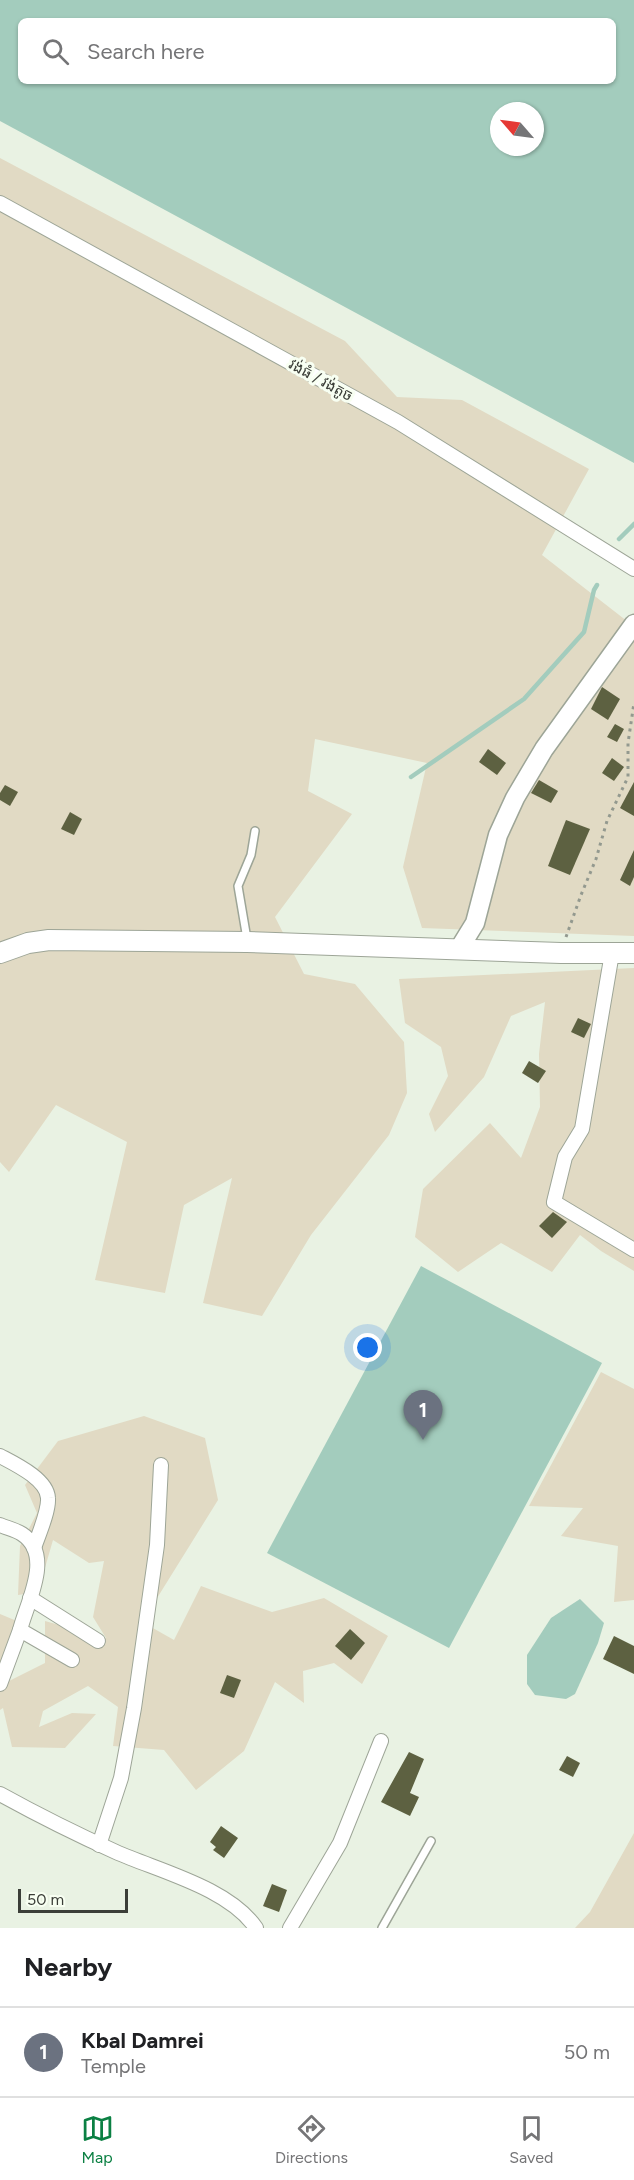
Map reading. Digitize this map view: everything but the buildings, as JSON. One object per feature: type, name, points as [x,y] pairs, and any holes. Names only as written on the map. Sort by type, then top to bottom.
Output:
[{"type":"main road","points":[[0,953],[27,943],[49,940],[247,942],[561,953],[634,953]]},
{"type":"street","name":"វង់ធំ / វង់តូច","points":[[0,203],[398,422],[634,569]]},
{"type":"street","points":[[459,949],[475,923],[498,835],[515,798],[544,748],[634,624]]},
{"type":"street","points":[[612,953],[582,1129],[565,1157],[554,1202],[634,1250]]},
{"type":"street","points":[[0,1456],[25,1468],[45,1489],[48,1500],[34,1548]]},
{"type":"street","points":[[99,1845],[121,1778],[134,1708],[157,1545],[161,1465]]},
{"type":"street","points":[[0,1526],[23,1535],[34,1548],[39,1565],[20,1630],[0,1684]]},
{"type":"street","points":[[30,1598],[98,1641]]},
{"type":"street","points":[[20,1630],[72,1660]]},
{"type":"street","points":[[290,1928],[340,1843],[381,1741]]},
{"type":"street","points":[[0,1794],[99,1845],[190,1882],[236,1906],[256,1928]]},
{"type":"lane","points":[[247,942],[238,886],[251,855],[255,831]]},
{"type":"lane","points":[[382,1928],[431,1841]]},
{"type":"path","points":[[561,953],[596,859],[607,821],[628,777],[628,743],[634,703]]},
{"type":"shaded area","points":[[0,0],[634,0],[634,463],[0,121]]},
{"type":"shaded area","points":[[0,158],[345,341],[397,397],[462,400],[589,469],[542,555],[632,625],[634,623],[634,936],[422,928],[403,867],[427,763],[315,739],[308,791],[352,814],[275,917],[304,974],[355,984],[404,1042],[407,1093],[389,1135],[311,1235],[262,1316],[203,1303],[232,1178],[184,1205],[165,1293],[95,1280],[127,1142],[56,1105],[9,1172],[0,1162]]},
{"type":"shaded area","points":[[634,968],[634,1271],[580,1235],[552,1272],[501,1243],[458,1272],[415,1237],[423,1189],[490,1123],[521,1158],[540,1107],[539,1054],[545,1002],[511,1016],[484,1077],[435,1132],[429,1114],[448,1076],[441,1047],[405,1023],[399,979]]},
{"type":"shaded area","points":[[421,1266],[602,1363],[449,1648],[267,1553]]},
{"type":"shaded area","points":[[601,1372],[634,1389],[634,1600],[614,1602],[618,1546],[561,1536],[583,1508],[529,1506]]},
{"type":"shaded area","points":[[144,1416],[205,1438],[218,1500],[154,1603],[151,1627],[174,1640],[201,1586],[272,1612],[324,1598],[388,1636],[362,1684],[334,1663],[303,1671],[304,1703],[275,1682],[244,1751],[196,1790],[164,1750],[113,1746],[118,1707],[88,1686],[43,1711],[39,1727],[72,1713],[96,1714],[65,1748],[12,1747],[3,1708],[0,1710],[0,1614],[24,1624],[9,1681],[45,1663],[45,1621],[106,1638],[93,1617],[104,1561],[89,1563],[53,1540],[38,1592],[18,1595],[20,1546],[37,1513],[25,1485],[58,1441]]},
{"type":"shaded area","points":[[580,1599],[604,1623],[598,1643],[575,1694],[566,1699],[535,1695],[527,1684],[527,1655],[551,1618]]},
{"type":"shaded area","points":[[634,1833],[634,1928],[575,1928],[590,1912]]},
{"type":"waterway","points":[[619,539],[634,524]]},
{"type":"waterway","points":[[411,777],[524,699],[584,632],[597,585]]},
{"type":"place","name":"Kbal Damrei","points":[[423,1440]]}]
